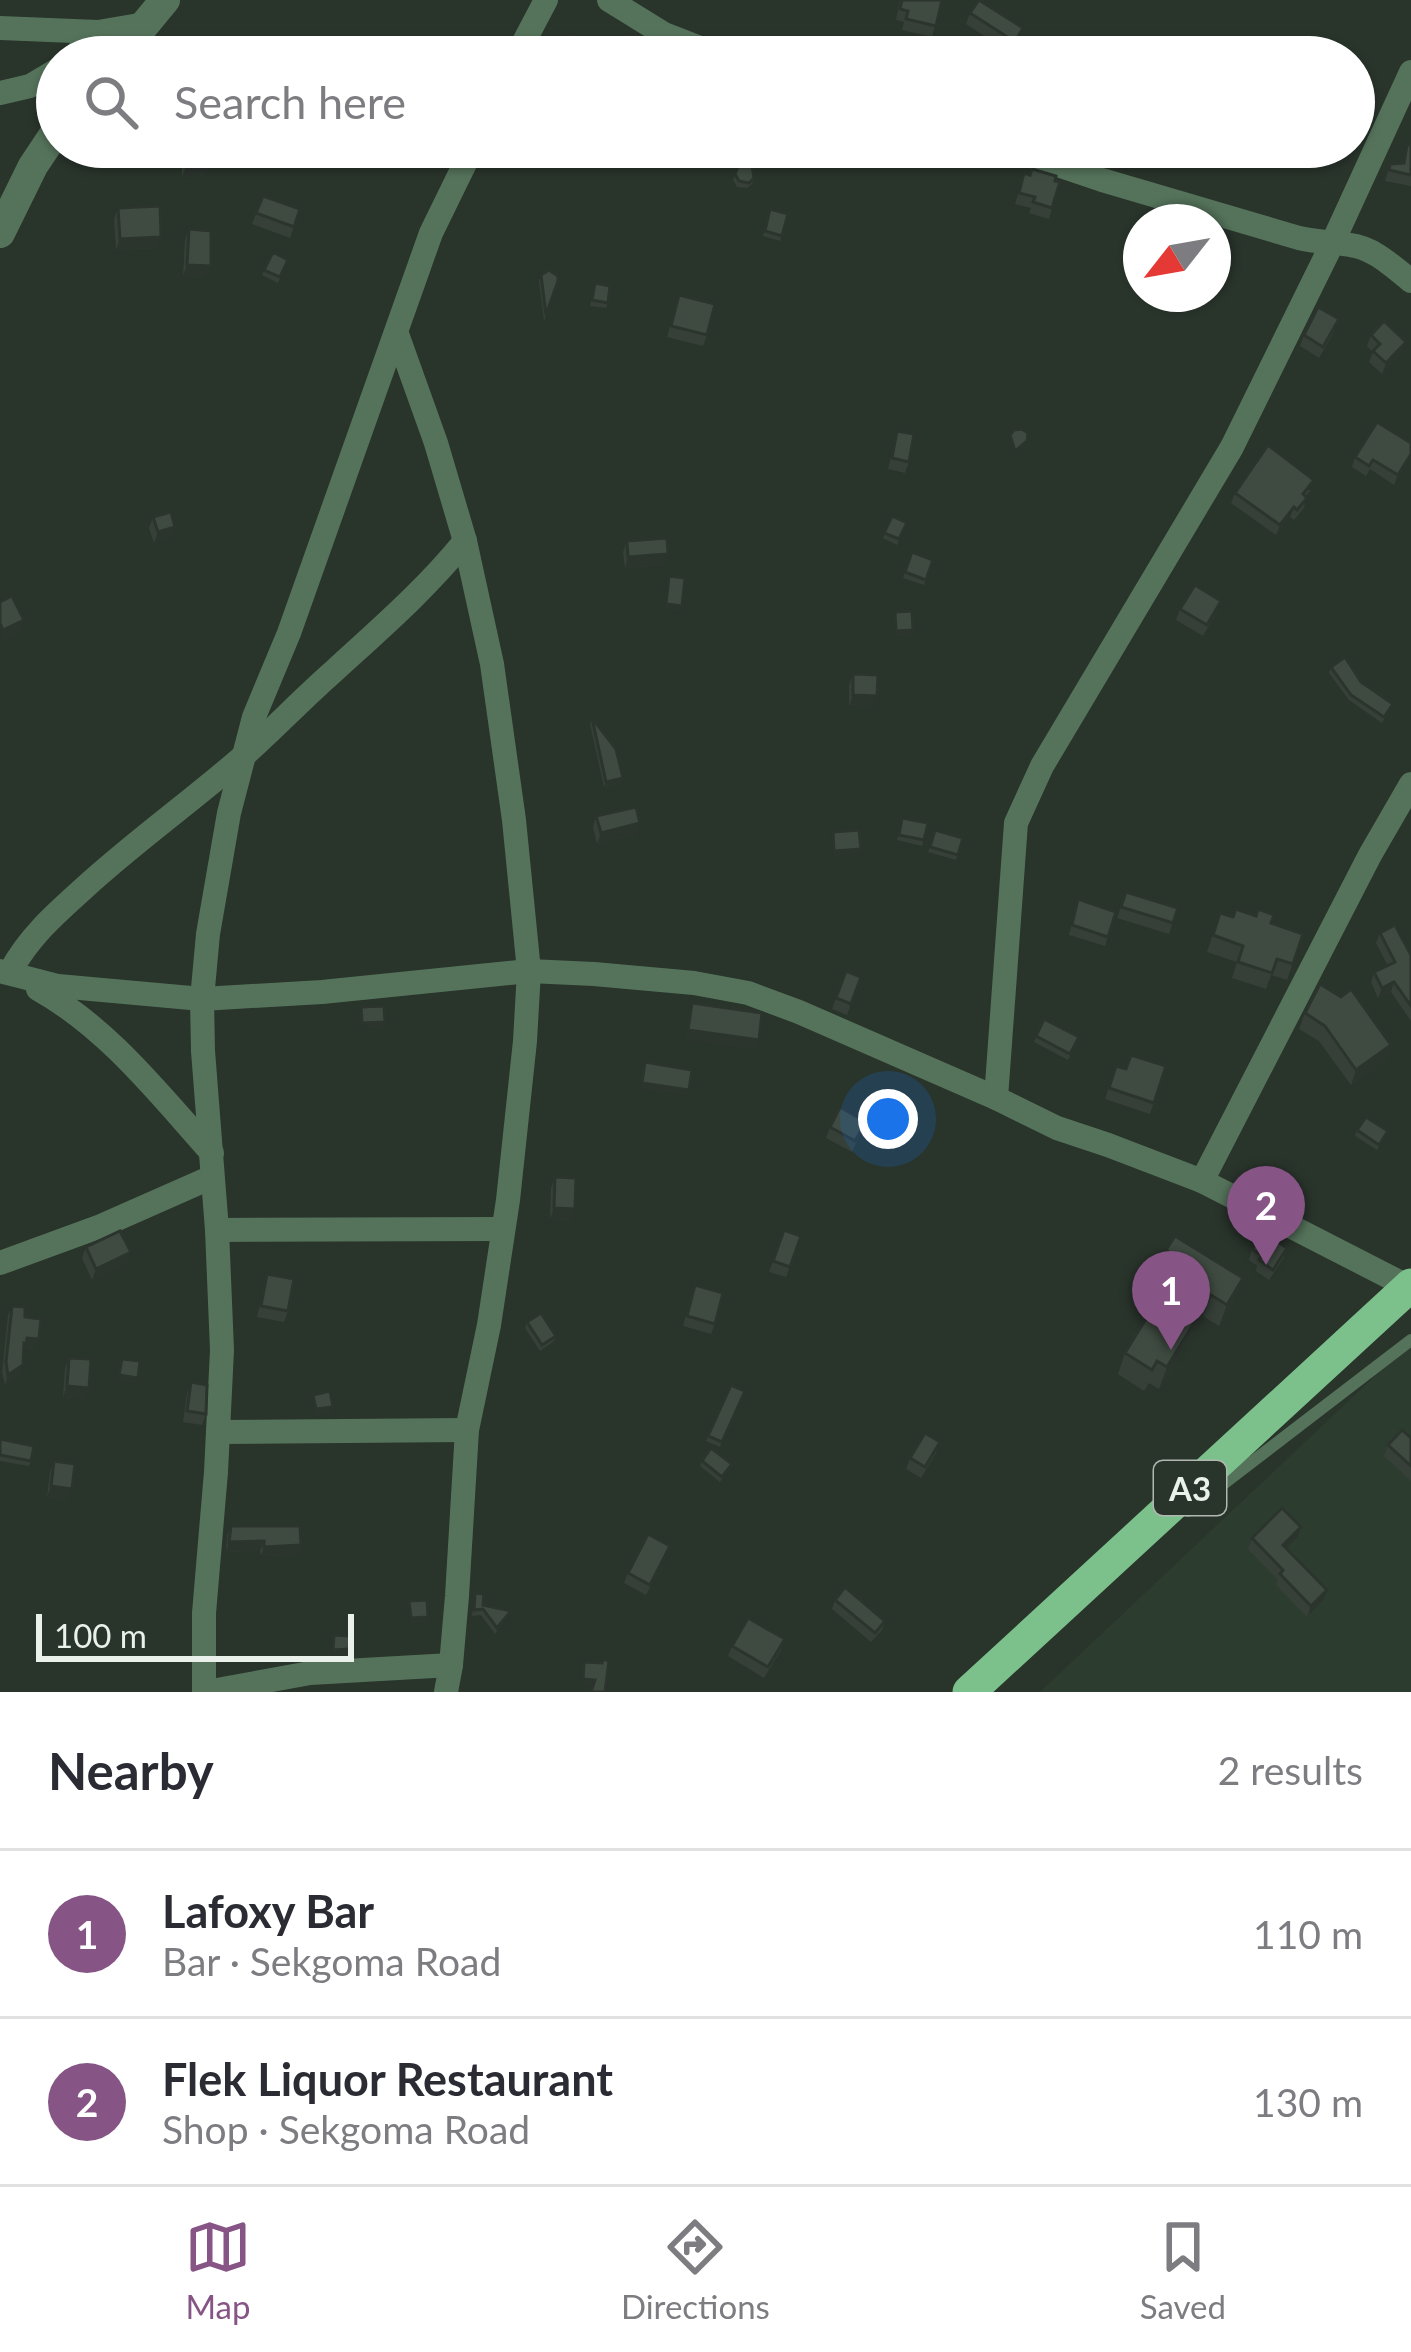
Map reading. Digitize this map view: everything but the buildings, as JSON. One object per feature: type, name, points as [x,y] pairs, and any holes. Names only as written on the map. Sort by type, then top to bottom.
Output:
[{"type":"highway","name":"A3","points":[[969,1692],[1410,1286]]},
{"type":"street","points":[[135,36],[165,0]]},
{"type":"street","points":[[527,36],[546,0]]},
{"type":"street","points":[[610,0],[669,36]]},
{"type":"street","points":[[0,28],[98,32],[145,24]]},
{"type":"street","points":[[94,36],[98,32]]},
{"type":"street","points":[[1375,150],[1411,71]]},
{"type":"street","points":[[0,93],[36,82]]},
{"type":"street","points":[[0,233],[36,160]]},
{"type":"street","points":[[452,1665],[310,1673],[205,1692],[204,1612],[222,1350],[202,999],[229,814],[254,717],[289,633],[431,232],[463,168]]},
{"type":"street","points":[[1067,168],[1299,238],[1353,245],[1378,255],[1411,281]]},
{"type":"street","points":[[996,1098],[1016,823],[1042,766],[1232,447],[1367,168]]},
{"type":"street","points":[[397,334],[465,541],[498,709],[529,971],[503,1229],[467,1430],[452,1665],[446,1692]]},
{"type":"street","points":[[4,970],[54,914],[242,758],[416,598],[465,541]]},
{"type":"street","points":[[1202,1181],[1411,784]]},
{"type":"street","points":[[4,970],[58,986],[202,999],[529,971],[674,981],[748,993],[1057,1128],[1202,1181],[1410,1286]]},
{"type":"street","points":[[4,970],[60,1001],[115,1046],[212,1165]]},
{"type":"street","points":[[0,1263],[101,1226],[212,1165]]},
{"type":"street","points":[[217,1230],[503,1229]]},
{"type":"street","points":[[218,1432],[467,1430]]},
{"type":"lane","points":[[1050,1617],[1411,1340]]},
{"type":"shaded area","points":[[1411,1342],[1411,1692],[1040,1692]]},
{"type":"place","name":"Flek Liquor Restaurant","points":[[1266,1265]]},
{"type":"place","name":"Lafoxy Bar","points":[[1171,1350]]}]
